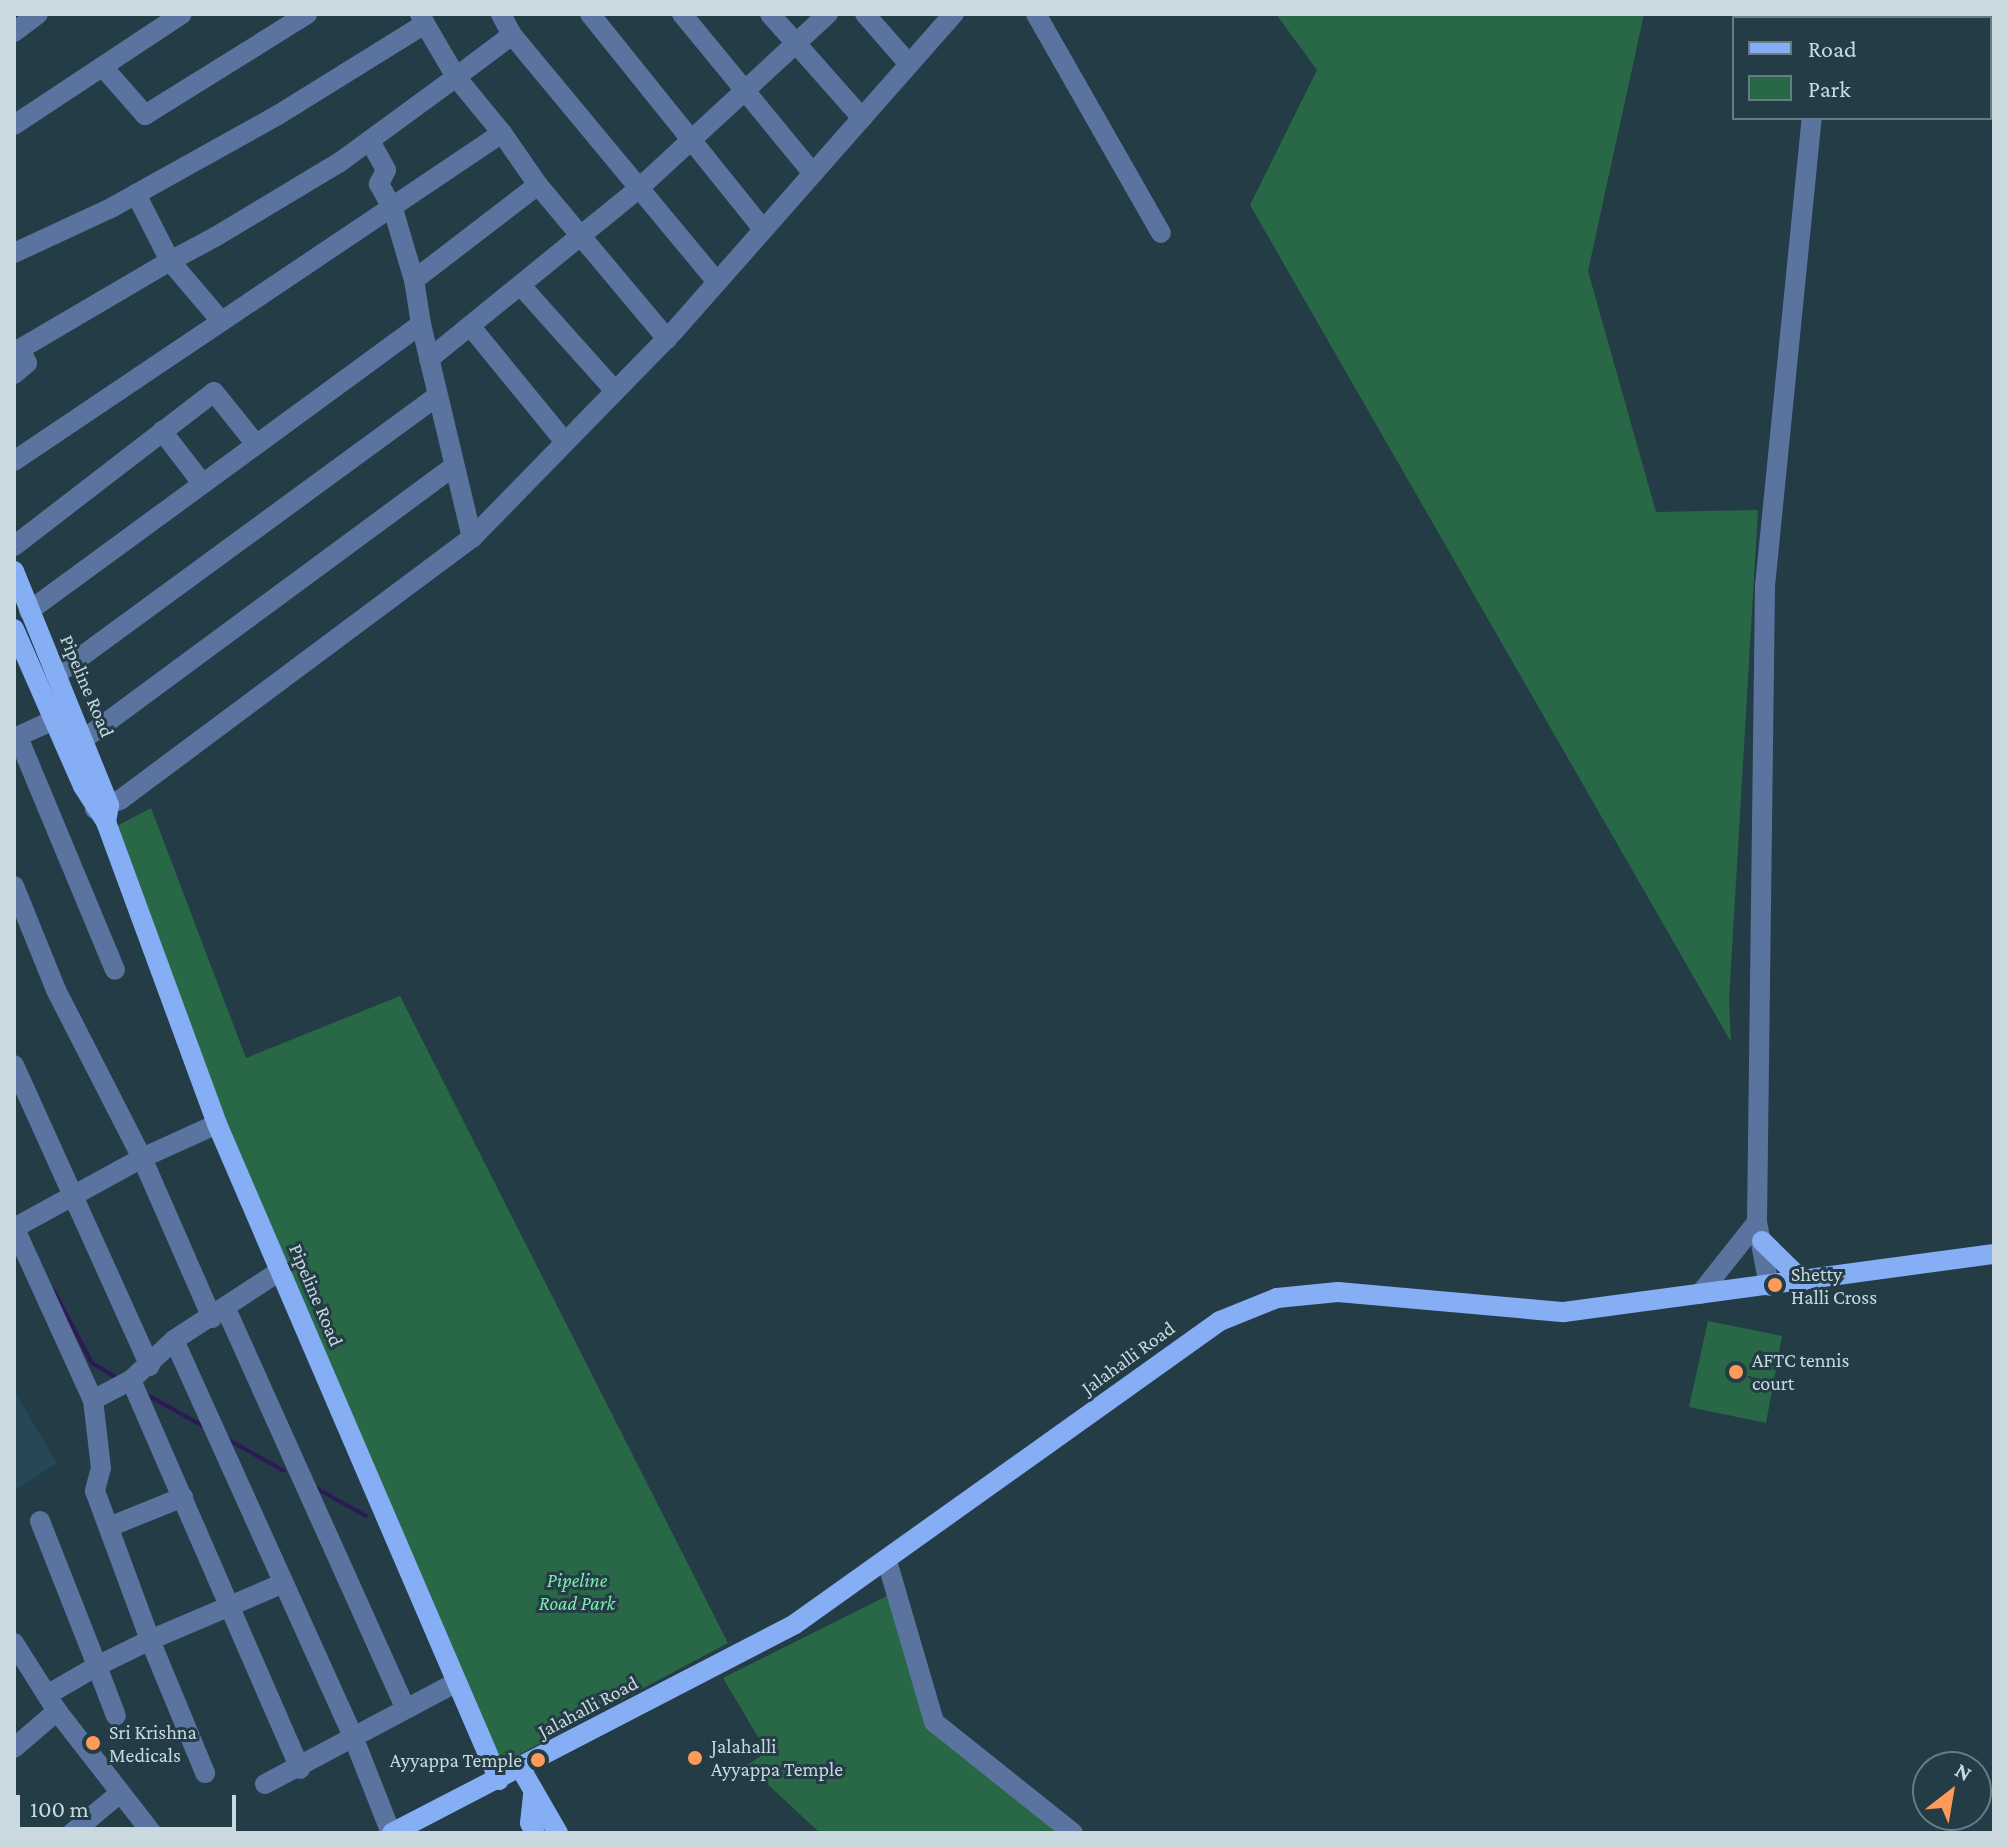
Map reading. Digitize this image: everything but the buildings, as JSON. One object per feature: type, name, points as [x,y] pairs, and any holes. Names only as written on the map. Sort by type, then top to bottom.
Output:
[{"type":"main road","name":"Pipeline Road","points":[[14,571],[84,739],[103,812],[217,1124],[499,1780]]},
{"type":"main road","name":"Pipeline Road","points":[[14,629],[103,812]]},
{"type":"main road","points":[[1760,1232],[1803,1281]]},
{"type":"main road","name":"Jalahalli Road","points":[[392,1833],[521,1769],[795,1624],[1220,1321],[1277,1298],[1338,1292],[1564,1312],[1994,1254]]},
{"type":"main road","points":[[521,1769],[533,1795],[558,1833]]},
{"type":"main road","points":[[533,1795],[530,1823],[535,1833]]},
{"type":"street","points":[[14,32],[38,14]]},
{"type":"street","points":[[14,125],[182,14]]},
{"type":"street","points":[[103,67],[145,115],[307,14]]},
{"type":"street","points":[[501,14],[512,35],[637,190],[717,282]]},
{"type":"street","points":[[590,14],[694,139],[763,229]]},
{"type":"street","points":[[682,14],[743,94],[812,172]]},
{"type":"street","points":[[770,14],[862,118]]},
{"type":"street","points":[[429,359],[523,288],[637,190],[828,14]]},
{"type":"street","points":[[865,14],[909,64]]},
{"type":"street","points":[[103,812],[472,538],[667,339],[954,14]]},
{"type":"street","points":[[1036,14],[1161,233]]},
{"type":"street","points":[[14,253],[136,194],[423,19],[456,77],[502,133],[579,240],[667,339]]},
{"type":"street","points":[[14,374],[27,363],[20,349],[370,141],[512,35]]},
{"type":"street","points":[[1769,1286],[1760,1232],[1765,586],[1812,120]]},
{"type":"street","points":[[14,461],[502,133]]},
{"type":"street","points":[[370,141],[386,170],[379,184],[393,209],[414,280],[436,397],[472,538]]},
{"type":"street","points":[[414,280],[538,185]]},
{"type":"street","points":[[136,194],[170,261],[221,321]]},
{"type":"street","points":[[523,288],[615,391]]},
{"type":"street","points":[[29,611],[421,324]]},
{"type":"street","points":[[471,327],[565,442]]},
{"type":"street","points":[[14,546],[214,392],[255,443]]},
{"type":"street","points":[[56,675],[436,397]]},
{"type":"street","points":[[162,431],[202,483]]},
{"type":"street","points":[[84,739],[452,468]]},
{"type":"street","points":[[56,719],[16,738],[115,970]]},
{"type":"street","points":[[14,886],[56,990],[219,1313],[405,1707]]},
{"type":"street","points":[[14,1065],[76,1194],[150,1366]]},
{"type":"street","points":[[205,1773],[150,1640],[95,1491],[101,1468],[93,1400],[14,1227],[142,1158],[217,1124]]},
{"type":"street","points":[[1700,1294],[1760,1232]]},
{"type":"street","points":[[93,1400],[127,1382],[150,1366],[174,1340],[280,1271]]},
{"type":"street","points":[[174,1340],[281,1584],[352,1734],[392,1833]]},
{"type":"street","points":[[127,1382],[183,1497],[300,1769]]},
{"type":"street","points":[[109,1527],[183,1497]]},
{"type":"street","points":[[40,1521],[116,1716]]},
{"type":"street","points":[[887,1561],[934,1722],[1073,1833]]},
{"type":"street","points":[[14,1748],[52,1703],[97,1666],[281,1584]]},
{"type":"street","points":[[14,1643],[52,1703],[152,1833]]},
{"type":"street","points":[[265,1784],[300,1769],[352,1734],[457,1682]]},
{"type":"street","points":[[72,1833],[120,1793]]},
{"type":"shaded area","points":[[14,1390],[57,1463],[14,1491]]},
{"type":"green space","points":[[1276,14],[1644,14],[1588,271],[1656,512],[1758,510],[1729,1000],[1731,1042],[1250,205],[1317,70]]},
{"type":"green space","name":"Pipeline Road Park","points":[[151,808],[246,1058],[400,996],[728,1643],[520,1754],[520,1763],[500,1774],[222,1125],[115,827]]},
{"type":"green space","name":"AFTC tennis court","points":[[1708,1321],[1782,1336],[1766,1423],[1689,1407]]},
{"type":"green space","points":[[889,1595],[925,1722],[1062,1833],[820,1833],[747,1765],[767,1752],[723,1678]]},
{"type":"waterway","points":[[54,1291],[92,1363],[117,1378]]},
{"type":"waterway","points":[[149,1396],[205,1427]]},
{"type":"waterway","points":[[227,1439],[284,1471]]},
{"type":"waterway","points":[[316,1488],[366,1516]]},
{"type":"place","name":"Shetty Halli Cross","points":[[1775,1285]]},
{"type":"place","name":"AFTC tennis court","points":[[1736,1372]]},
{"type":"place","name":"Sri Krishna Medicals","points":[[93,1743]]},
{"type":"place","name":"Jalahalli Ayyappa Temple","points":[[695,1758]]},
{"type":"place","name":"Ayyappa Temple","points":[[538,1760]]}]
